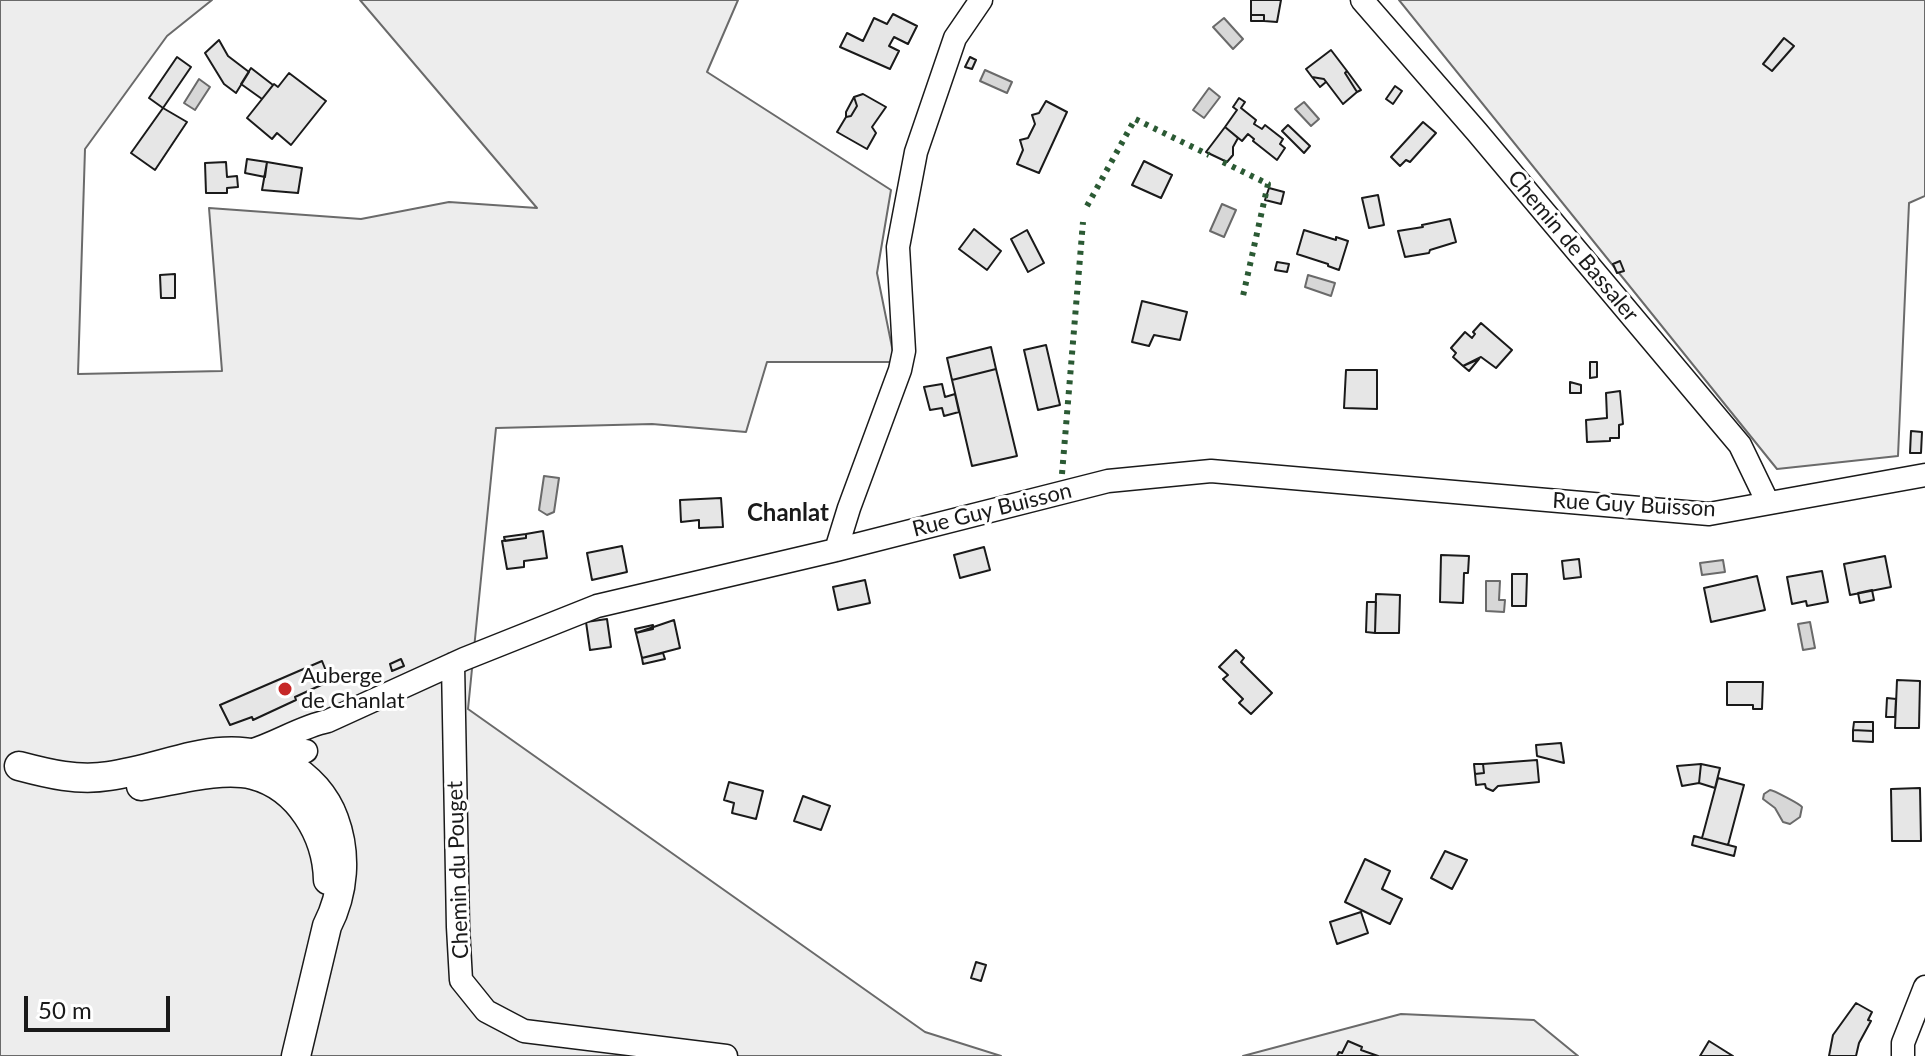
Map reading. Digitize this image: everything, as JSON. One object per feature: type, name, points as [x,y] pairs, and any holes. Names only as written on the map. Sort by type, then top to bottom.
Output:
[{"type":"main road","points":[[10,758],[49,774],[90,778],[135,771],[208,753],[279,760],[300,772],[316,788],[331,812],[341,837],[343,858],[334,911],[327,926],[296,1056]]},
{"type":"main road","points":[[10,758],[45,782],[70,789],[110,790],[232,774],[253,776],[279,760]]},
{"type":"main road","points":[[279,760],[323,844],[328,874],[327,926]]},
{"type":"street","points":[[836,550],[904,351],[898,247],[916,152],[955,38],[981,0]]},
{"type":"street","name":"Chemin de Bassaler","points":[[1362,0],[1740,445],[1768,503]]},
{"type":"street","name":"Rue Guy Buisson","points":[[279,760],[308,725],[328,721],[453,664],[597,606],[1108,481],[1211,471],[1709,514],[1925,475]]},
{"type":"street","name":"Chemin du Pouget","points":[[453,664],[461,980],[486,1011],[524,1031],[726,1056]]},
{"type":"street","points":[[1903,1056],[1903,1043],[1925,987]]},
{"type":"shaded area","points":[[0,0],[212,0],[167,36],[85,149],[78,374],[222,371],[209,208],[361,219],[449,202],[537,208],[360,0],[738,0],[707,72],[891,190],[877,273],[895,362],[767,362],[746,432],[652,424],[496,428],[468,709],[925,1032],[1001,1056],[0,1056]]},
{"type":"shaded area","points":[[1399,0],[1925,0],[1925,196],[1909,203],[1898,456],[1777,469]]},
{"type":"shaded area","points":[[1224,18],[1243,39],[1233,49],[1213,27]]},
{"type":"shaded area","points":[[985,70],[1012,82],[1007,93],[980,81]]},
{"type":"shaded area","points":[[199,79],[210,87],[195,110],[184,103]]},
{"type":"shaded area","points":[[1209,88],[1220,97],[1204,118],[1193,110]]},
{"type":"shaded area","points":[[1304,102],[1319,119],[1311,126],[1295,109]]},
{"type":"shaded area","points":[[1222,204],[1236,210],[1224,237],[1210,231]]},
{"type":"shaded area","points":[[1308,275],[1335,283],[1331,296],[1305,287]]},
{"type":"shaded area","points":[[544,476],[559,478],[554,512],[547,515],[539,510]]},
{"type":"shaded area","points":[[1723,560],[1725,572],[1702,575],[1700,563]]},
{"type":"shaded area","points":[[1486,581],[1500,581],[1499,600],[1505,600],[1504,612],[1486,611]]},
{"type":"shaded area","points":[[1810,622],[1815,648],[1803,650],[1798,624]]},
{"type":"shaded area","points":[[1770,790],[1802,807],[1800,817],[1790,824],[1783,822],[1775,808],[1763,799]]},
{"type":"shaded area","points":[[1401,1014],[1534,1020],[1578,1056],[1243,1056]]},
{"type":"building","points":[[1251,0],[1281,0],[1277,22],[1264,21],[1264,15],[1251,15]]},
{"type":"building","points":[[893,14],[917,26],[908,44],[894,37],[889,46],[899,51],[890,69],[840,47],[847,33],[863,41],[874,18],[887,24]]},
{"type":"building","points":[[1251,15],[1264,15],[1264,21],[1251,21]]},
{"type":"building","points":[[1784,38],[1794,46],[1772,71],[1763,64]]},
{"type":"building","points":[[219,40],[228,56],[249,72],[236,93],[224,84],[205,53]]},
{"type":"building","points":[[1331,50],[1347,71],[1345,73],[1357,92],[1343,104],[1324,79],[1312,77],[1306,69]]},
{"type":"building","points":[[177,57],[191,67],[163,108],[149,98]]},
{"type":"building","points":[[970,57],[976,60],[972,69],[965,67]]},
{"type":"building","points":[[251,68],[273,85],[262,99],[241,84]]},
{"type":"building","points":[[1347,71],[1361,90],[1357,92],[1345,73]]},
{"type":"building","points":[[289,73],[326,101],[291,145],[277,133],[272,139],[247,118],[274,84],[278,87]]},
{"type":"building","points":[[1312,77],[1324,79],[1326,82],[1320,87]]},
{"type":"building","points":[[1395,86],[1402,91],[1393,104],[1386,99]]},
{"type":"building","points":[[863,94],[886,107],[872,127],[876,133],[867,149],[837,132],[857,106],[854,97]]},
{"type":"building","points":[[854,97],[857,106],[851,116],[846,117],[846,112]]},
{"type":"building","points":[[1239,98],[1245,102],[1241,108],[1256,120],[1254,124],[1262,129],[1265,125],[1283,139],[1280,144],[1285,148],[1277,160],[1248,134],[1242,141],[1225,127],[1237,110],[1233,107]]},
{"type":"building","points":[[1046,101],[1067,112],[1039,173],[1017,164],[1023,150],[1020,140],[1028,138],[1035,124],[1032,115],[1039,113]]},
{"type":"building","points":[[163,108],[187,122],[155,170],[131,153]]},
{"type":"building","points":[[1423,122],[1436,133],[1410,162],[1406,160],[1400,166],[1391,157]]},
{"type":"building","points":[[1288,125],[1310,146],[1304,153],[1282,131]]},
{"type":"building","points":[[1225,127],[1238,138],[1233,155],[1227,162],[1206,152]]},
{"type":"building","points":[[247,159],[267,162],[265,177],[245,173]]},
{"type":"building","points":[[1144,161],[1172,175],[1161,198],[1132,185]]},
{"type":"building","points":[[226,162],[227,177],[237,176],[238,187],[227,188],[227,193],[206,193],[205,163]]},
{"type":"building","points":[[267,162],[302,168],[298,193],[262,190]]},
{"type":"building","points":[[1269,188],[1284,192],[1281,204],[1265,200]]},
{"type":"building","points":[[1378,195],[1384,225],[1369,228],[1362,198]]},
{"type":"building","points":[[1450,219],[1456,242],[1430,250],[1429,253],[1405,257],[1398,231]]},
{"type":"building","points":[[974,229],[1001,251],[987,270],[959,249]]},
{"type":"building","points":[[1027,230],[1044,263],[1028,272],[1011,239]]},
{"type":"building","points":[[1304,230],[1348,241],[1339,270],[1297,254]]},
{"type":"building","points":[[1620,261],[1624,271],[1617,273],[1613,264]]},
{"type":"building","points":[[1277,262],[1289,264],[1287,272],[1275,270]]},
{"type":"building","points":[[175,274],[175,298],[161,298],[160,275]]},
{"type":"building","points":[[1142,301],[1187,312],[1180,340],[1154,335],[1149,346],[1132,342]]},
{"type":"building","points":[[1481,323],[1512,350],[1496,368],[1481,357],[1463,366],[1453,357],[1456,353],[1451,348],[1465,332],[1472,338]]},
{"type":"building","points":[[1046,345],[1060,405],[1038,410],[1024,350]]},
{"type":"building","points":[[991,347],[996,369],[952,380],[947,358]]},
{"type":"building","points":[[1479,359],[1469,371],[1463,366]]},
{"type":"building","points":[[1590,362],[1597,362],[1597,377],[1590,378]]},
{"type":"building","points":[[996,369],[1017,456],[972,466],[952,380]]},
{"type":"building","points":[[1346,370],[1377,370],[1377,409],[1344,408]]},
{"type":"building","points":[[1570,382],[1581,385],[1581,393],[1570,393]]},
{"type":"building","points":[[942,384],[945,397],[955,394],[959,412],[944,416],[942,408],[930,410],[924,387]]},
{"type":"building","points":[[1620,391],[1623,424],[1619,425],[1619,438],[1587,442],[1586,420],[1607,418],[1606,393]]},
{"type":"building","points":[[1911,431],[1922,432],[1921,453],[1910,453]]},
{"type":"building","points":[[721,498],[723,527],[699,528],[699,520],[681,522],[680,500]]},
{"type":"building","points":[[543,531],[547,558],[524,561],[524,567],[507,569],[502,541],[526,538],[526,534]]},
{"type":"building","points":[[526,534],[526,538],[505,541],[504,537]]},
{"type":"building","points":[[622,546],[627,572],[592,580],[587,553]]},
{"type":"building","points":[[984,547],[990,570],[960,578],[954,555]]},
{"type":"building","points":[[1441,555],[1469,556],[1468,573],[1464,573],[1463,603],[1440,602]]},
{"type":"building","points":[[1885,556],[1891,587],[1850,595],[1844,564]]},
{"type":"building","points":[[1579,559],[1581,577],[1564,579],[1562,561]]},
{"type":"building","points":[[1822,571],[1828,602],[1807,606],[1806,601],[1792,604],[1787,577]]},
{"type":"building","points":[[1512,574],[1527,574],[1526,606],[1512,606]]},
{"type":"building","points":[[1757,576],[1765,610],[1711,622],[1704,588]]},
{"type":"building","points":[[865,580],[870,603],[838,610],[833,587]]},
{"type":"building","points":[[1872,590],[1874,600],[1860,603],[1858,593]]},
{"type":"building","points":[[1376,594],[1400,595],[1399,633],[1375,633]]},
{"type":"building","points":[[1367,602],[1376,602],[1375,633],[1366,632]]},
{"type":"building","points":[[607,619],[611,647],[590,650],[586,622]]},
{"type":"building","points":[[674,620],[680,648],[642,658],[636,633]]},
{"type":"building","points":[[653,625],[653,629],[636,633],[635,629]]},
{"type":"building","points":[[1236,650],[1244,658],[1241,662],[1272,693],[1251,714],[1239,703],[1243,699],[1223,679],[1228,675],[1219,667]]},
{"type":"building","points":[[663,653],[665,659],[643,664],[642,658]]},
{"type":"building","points":[[401,659],[404,666],[392,671],[390,664]]},
{"type":"building","name":"Auberge de Chanlat","points":[[322,661],[330,681],[253,720],[252,717],[230,725],[220,705]]},
{"type":"building","points":[[1897,680],[1920,681],[1919,728],[1895,728]]},
{"type":"building","points":[[1727,682],[1763,682],[1762,709],[1753,709],[1753,705],[1727,705]]},
{"type":"building","points":[[1887,698],[1896,699],[1895,717],[1886,717]]},
{"type":"building","points":[[1854,722],[1873,722],[1873,731],[1853,730]]},
{"type":"building","points":[[1853,730],[1873,731],[1873,742],[1853,741]]},
{"type":"building","points":[[1561,743],[1564,763],[1537,756],[1536,745]]},
{"type":"building","points":[[1537,760],[1539,782],[1498,786],[1493,791],[1485,784],[1476,785],[1475,774],[1484,773],[1483,764]]},
{"type":"building","points":[[1474,764],[1483,764],[1484,773],[1475,774]]},
{"type":"building","points":[[1701,764],[1699,783],[1682,786],[1677,766]]},
{"type":"building","points":[[1701,764],[1720,768],[1715,788],[1699,783]]},
{"type":"building","points":[[1718,778],[1744,785],[1728,845],[1702,838]]},
{"type":"building","points":[[729,782],[763,791],[756,819],[732,813],[734,803],[724,800]]},
{"type":"building","points":[[1920,788],[1921,841],[1892,841],[1891,789]]},
{"type":"building","points":[[803,796],[830,806],[821,830],[794,821]]},
{"type":"building","points":[[1694,836],[1736,847],[1734,856],[1692,845]]},
{"type":"building","points":[[1445,851],[1467,860],[1452,889],[1431,878]]},
{"type":"building","points":[[1365,859],[1390,871],[1382,889],[1402,899],[1390,924],[1345,902]]},
{"type":"building","points":[[1361,912],[1368,933],[1337,944],[1330,922]]},
{"type":"building","points":[[976,962],[986,965],[981,981],[971,978]]},
{"type":"building","points":[[1856,1003],[1872,1012],[1856,1056],[1829,1056],[1833,1035]]},
{"type":"building","points":[[1348,1041],[1362,1047],[1361,1050],[1378,1056],[1337,1056]]},
{"type":"building","points":[[1709,1041],[1733,1056],[1700,1056]]},
{"type":"hedge","points":[[1087,206],[1135,119],[1209,155]]},
{"type":"hedge","points":[[1223,162],[1268,184],[1243,296]]},
{"type":"hedge","points":[[1062,474],[1083,222]]},
{"type":"place","name":"Auberge de Chanlat","points":[[285,689]]},
{"type":"district","name":"Chanlat","points":[[788,513]]}]
